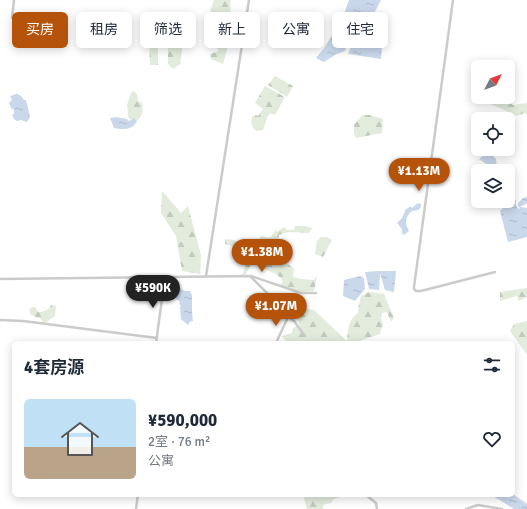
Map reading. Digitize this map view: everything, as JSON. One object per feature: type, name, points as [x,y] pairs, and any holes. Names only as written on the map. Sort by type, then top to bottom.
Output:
[{"type":"street","points":[[13,12],[14,0]]},
{"type":"street","points":[[206,276],[248,0]]},
{"type":"street","points":[[454,0],[414,289],[416,292],[421,291],[495,272]]},
{"type":"street","points":[[251,276],[270,296],[280,311],[294,321],[305,336]]},
{"type":"street","points":[[0,279],[251,276],[301,293],[316,293]]},
{"type":"street","points":[[156,341],[166,278]]},
{"type":"street","points":[[277,341],[288,317]]},
{"type":"street","points":[[0,320],[23,321],[157,338]]},
{"type":"street","points":[[136,509],[138,497]]},
{"type":"street","points":[[368,497],[376,503],[377,509]]},
{"type":"street","points":[[466,509],[478,505],[502,509]]},
{"type":"green space","points":[[214,0],[231,0],[231,12],[210,12]]},
{"type":"green space","points":[[149,48],[158,48],[158,65],[150,65]]},
{"type":"green space","points":[[168,48],[182,48],[180,64],[173,69],[168,64]]},
{"type":"green space","points":[[217,48],[228,48],[223,64],[211,59],[210,54],[219,51]]},
{"type":"green space","points":[[275,76],[293,86],[287,97],[268,85]]},
{"type":"green space","points":[[265,86],[285,97],[275,115],[270,113],[263,130],[257,131],[251,123],[252,117],[256,115],[258,116],[263,109],[255,103]]},
{"type":"green space","points":[[134,91],[137,95],[138,101],[142,103],[141,115],[137,121],[129,119],[127,105],[131,93]]},
{"type":"green space","points":[[527,103],[527,114],[524,113],[517,116],[515,115],[515,112],[508,112],[491,104],[513,105]]},
{"type":"green space","points":[[363,115],[370,115],[383,119],[382,133],[356,138],[354,133],[354,124]]},
{"type":"green space","points":[[162,191],[181,213],[188,206],[201,255],[200,274],[182,271],[176,236],[161,213]]},
{"type":"green space","points":[[295,226],[312,228],[309,233],[288,232],[279,235],[278,252],[281,260],[294,269],[293,277],[314,280],[317,276],[314,291],[299,292],[280,285],[283,282],[275,273],[253,262],[245,275],[242,275],[251,252],[225,244],[225,239],[234,240],[251,248],[258,242],[261,236],[270,238],[276,229],[277,232],[284,227],[287,230],[294,230]]},
{"type":"green space","points":[[321,237],[327,237],[332,240],[323,257],[315,254],[317,241]]},
{"type":"green space","points":[[527,288],[527,297],[518,301],[517,296],[500,301],[500,292]]},
{"type":"green space","points":[[369,292],[384,294],[394,318],[391,322],[387,312],[382,313],[381,319],[383,324],[380,334],[360,341],[347,341],[349,326],[352,319],[358,313],[361,296]]},
{"type":"green space","points":[[51,305],[56,306],[55,316],[44,324],[41,319],[31,315],[29,310],[32,307],[35,307],[38,312],[42,312],[48,309]]},
{"type":"green space","points":[[294,306],[314,310],[347,341],[286,341],[282,336],[292,333],[293,328],[297,326],[301,331]]},
{"type":"green space","points":[[527,321],[527,355],[510,331],[514,324]]},
{"type":"green space","points":[[304,497],[340,497],[334,499],[331,503],[325,504],[323,509],[307,509]]},
{"type":"water","points":[[349,0],[381,0],[375,12],[345,12]]},
{"type":"water","points":[[332,36],[332,48],[346,48],[345,51],[324,62],[316,58]]},
{"type":"water","points":[[350,48],[382,48],[381,59],[348,54]]},
{"type":"water","points":[[17,94],[26,100],[30,117],[27,122],[21,120],[17,121],[12,115],[14,114],[14,110],[11,108],[9,103],[12,100],[10,96]]},
{"type":"water","points":[[116,117],[127,119],[128,121],[134,118],[137,121],[130,128],[117,129],[114,128],[110,118]]},
{"type":"water","points":[[483,156],[493,156],[496,159],[497,164],[486,164],[479,159]]},
{"type":"water","points":[[527,197],[527,203],[520,207],[527,208],[527,237],[508,242],[500,211],[503,208],[515,208],[515,200],[518,209],[520,208],[518,203],[523,198]]},
{"type":"water","points":[[418,203],[421,204],[420,208],[412,211],[407,218],[406,225],[409,231],[404,235],[402,233],[402,229],[397,223],[402,218],[406,209],[410,207],[412,208]]},
{"type":"water","points":[[396,271],[394,292],[385,290],[380,273],[379,290],[369,289],[365,272]]},
{"type":"water","points":[[360,276],[364,278],[365,289],[355,301],[343,296],[344,280]]},
{"type":"water","points":[[179,286],[181,289],[190,291],[192,294],[193,321],[188,325],[181,319],[180,302],[174,295],[175,289],[173,287]]},
{"type":"water","points":[[515,495],[527,504],[527,509],[514,509],[495,498],[515,497]]}]
